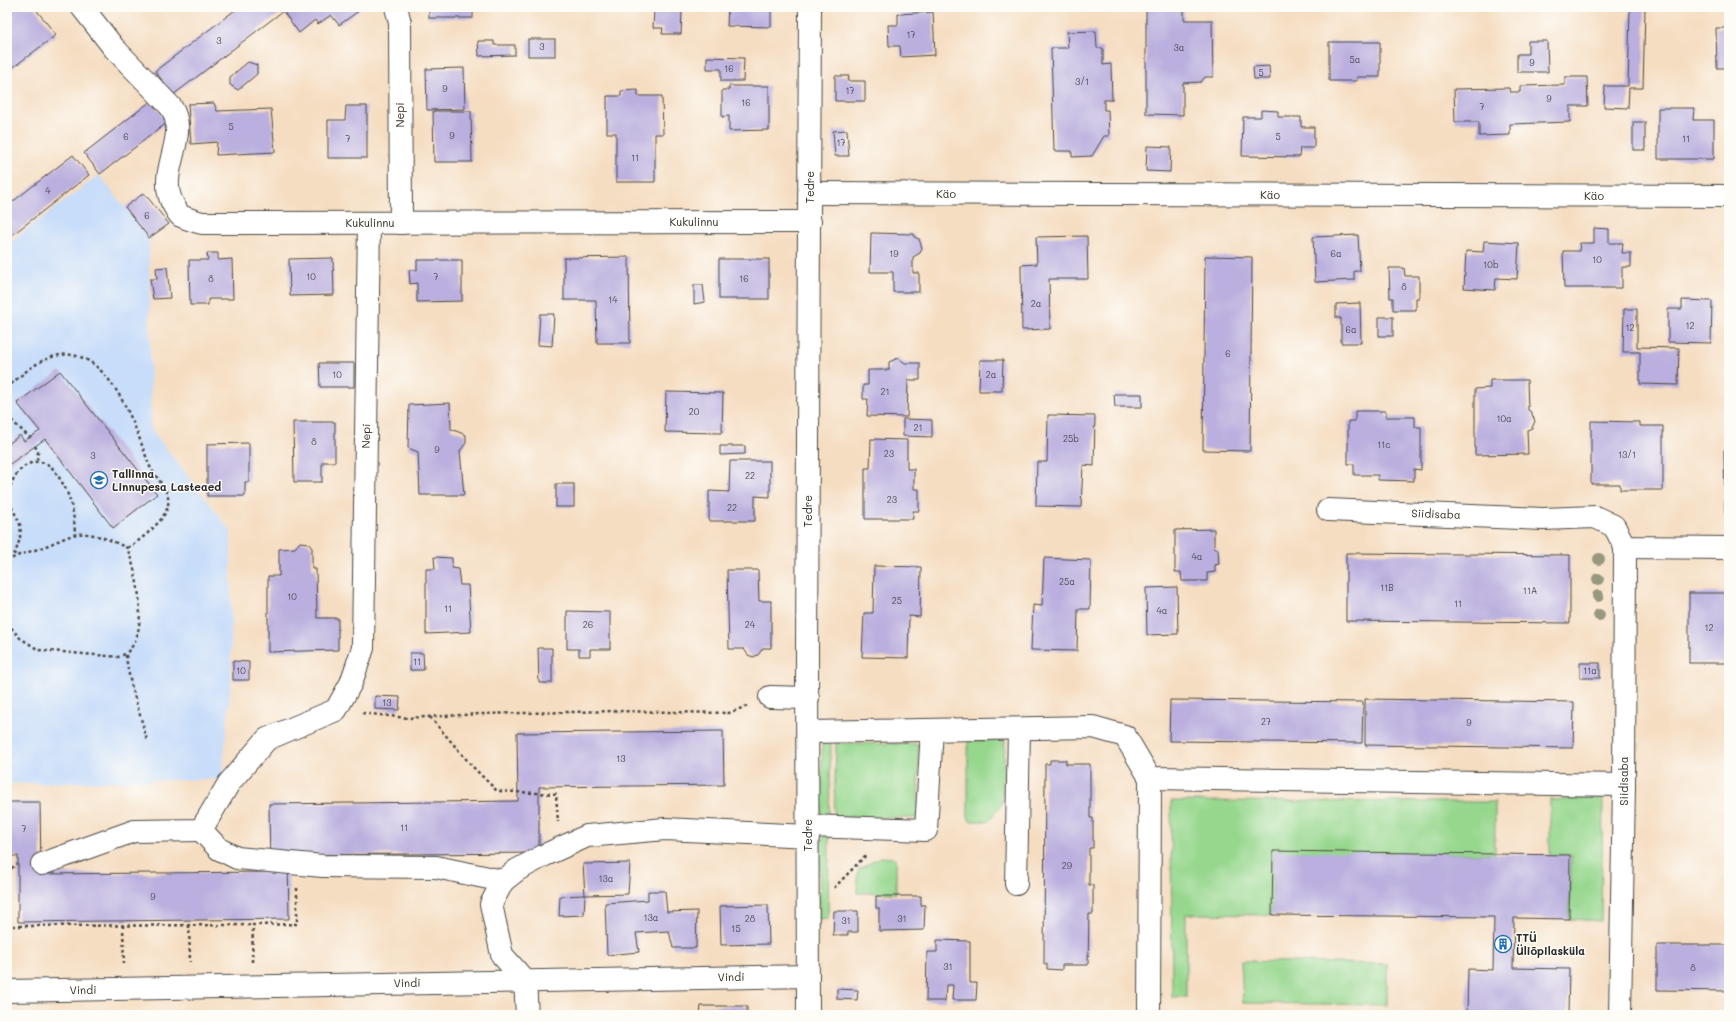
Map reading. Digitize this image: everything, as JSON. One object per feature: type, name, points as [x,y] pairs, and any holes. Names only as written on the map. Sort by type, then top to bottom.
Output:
[{"type":"street","name":"Kukulinnu","points":[[82,7],[114,48],[166,101],[176,114],[178,134],[167,177],[168,188],[172,204],[180,215],[202,223],[810,222]]},
{"type":"street","name":"Nepi","points":[[396,7],[400,23],[401,223]]},
{"type":"street","name":"Tedre","points":[[808,1015],[810,7]]},
{"type":"street","name":"Käo","points":[[810,193],[1729,196]]},
{"type":"street","name":"Nepi","points":[[336,710],[351,683],[363,648],[369,223]]},
{"type":"street","name":"Siidisaba","points":[[1328,510],[1543,519],[1595,517],[1614,526],[1624,547],[1624,785],[1620,1015]]},
{"type":"street","points":[[1624,547],[1729,548]]},
{"type":"street","points":[[770,697],[808,698]]},
{"type":"street","points":[[201,830],[230,783],[268,739],[336,710]]},
{"type":"street","points":[[808,732],[1093,727],[1126,736],[1150,778],[1149,1015]]},
{"type":"street","points":[[1016,884],[1019,729]]},
{"type":"street","points":[[527,1015],[525,981],[502,954],[491,904],[503,881],[517,870],[559,848],[587,836],[665,829],[808,831],[892,828],[926,830],[932,730]]},
{"type":"street","points":[[1150,778],[1624,785]]},
{"type":"street","points":[[42,864],[134,831],[201,830],[219,849],[237,858],[323,866],[436,867],[503,881]]},
{"type":"street","name":"Vindi","points":[[7,991],[808,976]]},
{"type":"path","points":[[7,388],[39,363],[58,356],[76,356],[90,362],[102,371],[131,418],[150,468],[166,491],[168,505],[160,520],[149,532],[127,548]]},
{"type":"path","points":[[7,416],[30,438]]},
{"type":"path","points":[[35,446],[38,452],[37,462]]},
{"type":"path","points":[[14,556],[19,542],[20,526],[8,498],[10,486],[17,473],[27,465],[37,462],[46,462],[54,469],[64,484],[70,497],[74,516],[75,534]]},
{"type":"path","points":[[7,562],[14,556],[36,550],[75,534],[89,535],[111,540],[127,548],[134,563],[139,595],[139,631],[134,644],[126,655],[118,657],[39,650],[20,638],[7,623]]},
{"type":"path","points":[[126,655],[128,673],[134,698],[142,718],[147,741]]},
{"type":"path","points":[[336,710],[408,718],[616,711],[729,712],[770,697]]},
{"type":"path","points":[[430,717],[472,766],[497,791],[556,794],[559,848]]},
{"type":"path","points":[[832,889],[892,828]]},
{"type":"path","points":[[7,926],[297,924],[297,863]]},
{"type":"path","points":[[123,925],[124,989]]},
{"type":"path","points":[[189,925],[191,988]]},
{"type":"path","points":[[252,986],[253,925]]},
{"type":"shaded area","name":"Tallinna Linnupesa Lasteaed","points":[[99,175],[149,238],[151,429],[231,531],[231,682],[222,779],[7,784],[7,244]]},
{"type":"green space","points":[[1005,740],[1002,804],[989,821],[970,821],[968,816],[968,741]]},
{"type":"green space","points":[[822,743],[831,744],[829,817],[821,816]]},
{"type":"green space","points":[[836,743],[919,744],[918,818],[834,817]]},
{"type":"green space","points":[[1603,798],[1601,921],[1569,919],[1571,855],[1550,855],[1550,800]]},
{"type":"green space","points":[[1171,801],[1495,802],[1495,854],[1273,852],[1272,915],[1186,914],[1186,997],[1172,997]]},
{"type":"green space","points":[[829,834],[828,919],[819,919],[820,841],[825,835]]},
{"type":"green space","points":[[880,857],[896,858],[896,893],[857,893],[858,870]]},
{"type":"green space","points":[[1241,961],[1387,964],[1387,1005],[1243,1003]]},
{"type":"building","points":[[12,7],[34,7],[56,35],[7,72],[7,11]]},
{"type":"building","points":[[239,7],[358,7],[360,10],[339,25],[331,15],[318,24],[315,20],[299,33],[283,11],[173,95],[155,71]]},
{"type":"building","points":[[429,7],[473,7],[473,18],[429,18]]},
{"type":"building","points":[[728,7],[771,7],[771,27],[727,26]]},
{"type":"building","points":[[1146,7],[1184,7],[1184,20],[1212,20],[1213,77],[1205,77],[1201,82],[1183,83],[1183,115],[1146,114]]},
{"type":"building","points":[[1630,8],[1645,9],[1643,88],[1629,88],[1628,108],[1604,107],[1605,86],[1628,86]]},
{"type":"building","points":[[654,11],[682,12],[681,34],[662,34],[663,28],[653,28]]},
{"type":"building","points":[[933,12],[935,55],[901,57],[900,46],[889,46],[888,25],[898,25],[898,14]]},
{"type":"building","points":[[1716,28],[1729,28],[1729,68],[1717,68]]},
{"type":"building","points":[[1096,31],[1097,48],[1103,48],[1103,65],[1111,64],[1112,100],[1104,100],[1104,110],[1108,110],[1109,136],[1104,136],[1092,156],[1072,157],[1072,151],[1054,151],[1051,48],[1068,48],[1067,32]]},
{"type":"building","points":[[528,39],[555,39],[555,56],[528,56]]},
{"type":"building","points":[[478,41],[494,41],[494,45],[515,45],[515,55],[479,56]]},
{"type":"building","points":[[1528,41],[1547,41],[1548,72],[1517,72],[1517,54],[1528,54]]},
{"type":"building","points":[[1329,42],[1380,42],[1380,77],[1357,77],[1357,81],[1329,81]]},
{"type":"building","points":[[707,57],[744,58],[743,81],[721,81],[721,69],[707,69]]},
{"type":"building","points":[[248,62],[257,65],[257,74],[238,90],[230,85],[230,77]]},
{"type":"building","points":[[1269,66],[1270,79],[1254,79],[1253,67]]},
{"type":"building","points":[[464,68],[465,109],[427,110],[426,69]]},
{"type":"building","points":[[835,76],[849,76],[848,81],[865,81],[865,101],[835,101]]},
{"type":"building","points":[[1565,77],[1587,77],[1588,106],[1570,106],[1570,122],[1510,124],[1510,135],[1479,136],[1479,122],[1455,122],[1454,89],[1509,88],[1510,92],[1520,92],[1520,86],[1565,85]]},
{"type":"building","points":[[729,86],[769,86],[769,130],[729,131],[729,116],[722,117],[722,90],[729,90]]},
{"type":"building","points":[[638,90],[638,96],[662,96],[663,134],[655,134],[655,182],[616,182],[616,133],[607,133],[607,96],[621,96],[621,91]]},
{"type":"building","points":[[151,101],[168,122],[100,174],[84,153]]},
{"type":"building","points":[[214,103],[217,111],[271,109],[275,152],[216,155],[217,142],[191,144],[188,104]]},
{"type":"building","points":[[346,106],[367,106],[367,158],[328,158],[328,120],[345,120]]},
{"type":"building","points":[[1658,108],[1694,108],[1693,120],[1714,120],[1714,159],[1658,159]]},
{"type":"building","points":[[1261,110],[1278,111],[1278,117],[1301,117],[1301,127],[1314,127],[1314,148],[1300,148],[1299,157],[1242,156],[1243,117],[1261,117]]},
{"type":"building","points":[[433,111],[471,111],[472,162],[434,162]]},
{"type":"building","points":[[1633,122],[1645,122],[1645,150],[1633,150]]},
{"type":"building","points":[[847,130],[849,156],[835,156],[833,131]]},
{"type":"building","points":[[1147,146],[1171,147],[1170,172],[1146,171]]},
{"type":"building","points":[[73,155],[89,175],[7,239],[7,206]]},
{"type":"building","points":[[144,193],[169,224],[149,238],[125,207]]},
{"type":"building","points":[[1594,228],[1609,229],[1609,243],[1623,243],[1622,253],[1631,253],[1631,267],[1622,267],[1622,288],[1564,288],[1563,251],[1579,251],[1580,243],[1594,243]]},
{"type":"building","points":[[871,233],[914,234],[914,237],[919,239],[922,248],[920,253],[913,257],[913,273],[919,273],[919,292],[893,292],[893,272],[870,272]]},
{"type":"building","points":[[1358,235],[1360,271],[1354,271],[1354,280],[1315,282],[1313,237]]},
{"type":"building","points":[[1087,236],[1088,279],[1049,279],[1050,329],[1022,330],[1021,265],[1037,264],[1036,237]]},
{"type":"building","points":[[1484,241],[1519,243],[1517,279],[1496,278],[1495,290],[1464,288],[1466,251],[1483,252]]},
{"type":"building","points":[[207,253],[218,253],[218,260],[232,259],[233,299],[208,299],[208,305],[190,305],[189,260],[208,260]]},
{"type":"building","points":[[1205,256],[1252,257],[1250,451],[1203,450]]},
{"type":"building","points":[[629,257],[630,343],[597,343],[596,300],[564,300],[564,258]]},
{"type":"building","points":[[333,258],[334,295],[290,296],[289,259]]},
{"type":"building","points":[[719,259],[769,259],[769,299],[719,299]]},
{"type":"building","points":[[417,260],[462,260],[462,301],[417,302],[417,283],[410,284],[409,270],[417,270]]},
{"type":"building","points":[[167,267],[170,298],[153,299],[150,279],[157,279],[156,268]]},
{"type":"building","points":[[1389,268],[1404,268],[1405,276],[1419,276],[1419,298],[1416,298],[1416,310],[1393,310],[1393,298],[1390,298]]},
{"type":"building","points":[[694,285],[703,285],[705,302],[694,304]]},
{"type":"building","points":[[1682,300],[1712,301],[1711,343],[1668,342],[1668,309],[1682,309]]},
{"type":"building","points":[[1360,303],[1361,343],[1341,343],[1341,318],[1336,318],[1336,304]]},
{"type":"building","points":[[1624,309],[1637,309],[1637,347],[1679,348],[1678,385],[1640,384],[1640,352],[1623,352]]},
{"type":"building","points":[[540,314],[554,314],[552,346],[538,345]]},
{"type":"building","points":[[1379,317],[1393,317],[1393,336],[1379,336]]},
{"type":"building","points":[[898,358],[905,363],[920,363],[920,380],[908,380],[907,417],[867,416],[868,399],[863,399],[863,385],[868,385],[868,370],[889,370],[889,362]]},
{"type":"building","points":[[980,360],[1003,360],[1002,391],[979,391]]},
{"type":"building","points":[[319,363],[354,363],[354,387],[320,387]]},
{"type":"building","points":[[60,371],[157,494],[113,528],[45,439],[7,466],[7,445],[20,435],[24,441],[40,431],[17,403]]},
{"type":"building","points":[[1490,380],[1527,380],[1528,410],[1531,412],[1535,421],[1532,428],[1527,430],[1528,454],[1475,455],[1475,389],[1490,388]]},
{"type":"building","points":[[666,392],[723,393],[722,433],[665,432]]},
{"type":"building","points":[[1114,394],[1142,394],[1142,407],[1115,407]]},
{"type":"building","points":[[450,403],[451,429],[466,435],[466,443],[460,451],[464,495],[420,495],[418,452],[408,448],[409,405]]},
{"type":"building","points":[[1355,411],[1386,411],[1386,417],[1415,417],[1415,427],[1421,427],[1421,470],[1414,469],[1414,481],[1378,480],[1378,475],[1354,475],[1354,464],[1348,464],[1348,421],[1355,421]]},
{"type":"building","points":[[1048,415],[1095,416],[1094,466],[1083,465],[1081,507],[1036,506],[1037,462],[1047,462]]},
{"type":"building","points":[[903,419],[932,420],[932,437],[903,436]]},
{"type":"building","points":[[1591,421],[1640,422],[1640,426],[1663,426],[1663,490],[1620,490],[1620,484],[1591,484]]},
{"type":"building","points":[[293,422],[335,422],[335,462],[322,462],[322,482],[294,482]]},
{"type":"building","points":[[871,439],[907,440],[907,469],[914,469],[914,489],[919,489],[919,511],[913,511],[913,519],[865,519],[865,468],[870,468]]},
{"type":"building","points":[[249,443],[249,482],[245,482],[245,496],[207,496],[207,444]]},
{"type":"building","points":[[720,446],[745,446],[745,454],[720,455]]},
{"type":"building","points":[[1724,450],[1729,450],[1729,514],[1725,514]]},
{"type":"building","points":[[730,461],[770,461],[770,497],[755,496],[755,521],[709,521],[709,491],[729,492]]},
{"type":"building","points":[[556,484],[574,484],[574,507],[556,507]]},
{"type":"building","points":[[1214,529],[1214,549],[1218,549],[1219,564],[1215,565],[1215,572],[1207,573],[1207,581],[1182,581],[1181,572],[1175,572],[1175,530]]},
{"type":"building","points":[[300,542],[308,543],[312,548],[312,569],[316,569],[317,618],[338,618],[338,650],[268,652],[268,576],[279,576],[279,549],[295,548]]},
{"type":"building","points":[[1346,553],[1570,555],[1570,623],[1346,621]]},
{"type":"building","points":[[434,557],[452,558],[452,568],[458,569],[460,585],[468,585],[471,632],[426,634],[426,569],[435,569]]},
{"type":"building","points":[[1044,558],[1091,560],[1090,609],[1078,609],[1077,651],[1031,650],[1033,605],[1042,606]]},
{"type":"building","points":[[874,566],[921,567],[920,617],[909,616],[908,658],[862,657],[864,613],[873,613]]},
{"type":"building","points":[[727,570],[758,570],[759,601],[771,601],[771,648],[763,648],[758,655],[753,657],[748,655],[744,649],[729,649]]},
{"type":"building","points":[[1177,587],[1178,634],[1147,635],[1146,588]]},
{"type":"building","points":[[1689,593],[1729,593],[1729,663],[1689,663]]},
{"type":"building","points":[[567,611],[610,612],[610,649],[590,649],[590,656],[579,656],[579,649],[567,649]]},
{"type":"building","points":[[538,648],[552,648],[552,683],[539,683]]},
{"type":"building","points":[[410,653],[423,653],[424,670],[410,670]]},
{"type":"building","points":[[233,661],[249,662],[249,680],[233,680]]},
{"type":"building","points":[[1580,663],[1600,663],[1600,678],[1580,678]]},
{"type":"building","points":[[375,696],[400,697],[399,710],[375,709]]},
{"type":"building","points":[[1365,699],[1574,702],[1573,748],[1365,745]]},
{"type":"building","points":[[1170,700],[1363,702],[1362,743],[1169,741]]},
{"type":"building","points":[[723,731],[724,785],[539,787],[539,853],[288,855],[289,919],[18,922],[18,856],[7,856],[7,802],[40,802],[41,874],[270,872],[269,804],[518,801],[517,733]]},
{"type":"building","points":[[1050,760],[1066,760],[1066,764],[1090,764],[1090,818],[1093,818],[1093,848],[1089,848],[1089,885],[1093,885],[1093,914],[1089,914],[1088,965],[1062,965],[1062,970],[1047,969],[1047,964],[1044,964],[1045,764],[1050,764]]},
{"type":"building","name":"TTÜ Üliõpilasküla","points":[[1273,851],[1570,855],[1569,919],[1514,918],[1513,968],[1569,969],[1568,1015],[1467,1015],[1468,969],[1493,970],[1494,917],[1272,915]]},
{"type":"building","points":[[630,863],[628,894],[585,895],[583,864]]},
{"type":"building","points":[[648,891],[665,891],[667,912],[697,911],[696,948],[673,948],[669,931],[636,933],[639,952],[607,955],[605,903],[648,900]]},
{"type":"building","points":[[585,895],[584,915],[559,916],[560,896]]},
{"type":"building","points":[[876,896],[921,896],[921,905],[925,905],[924,930],[879,931],[879,908],[876,908]]},
{"type":"building","points":[[768,905],[769,944],[721,945],[720,906]]},
{"type":"building","points":[[834,911],[858,911],[858,932],[848,932],[848,935],[833,935]]},
{"type":"building","points":[[937,940],[970,941],[970,983],[977,983],[976,1000],[952,1000],[953,985],[946,985],[945,1001],[926,1001],[927,952],[937,952]]},
{"type":"building","points":[[1657,945],[1729,945],[1729,991],[1657,990]]},
{"type":"building","points":[[837,989],[858,990],[857,1000],[837,999]]},
{"type":"building","points":[[701,1006],[747,1006],[747,1015],[700,1015]]},
{"type":"place","name":"Tallinna Linnupesa Lasteaed","points":[[99,480]]},
{"type":"place","name":"TTÜ Üliõpilasküla","points":[[1503,944]]}]
